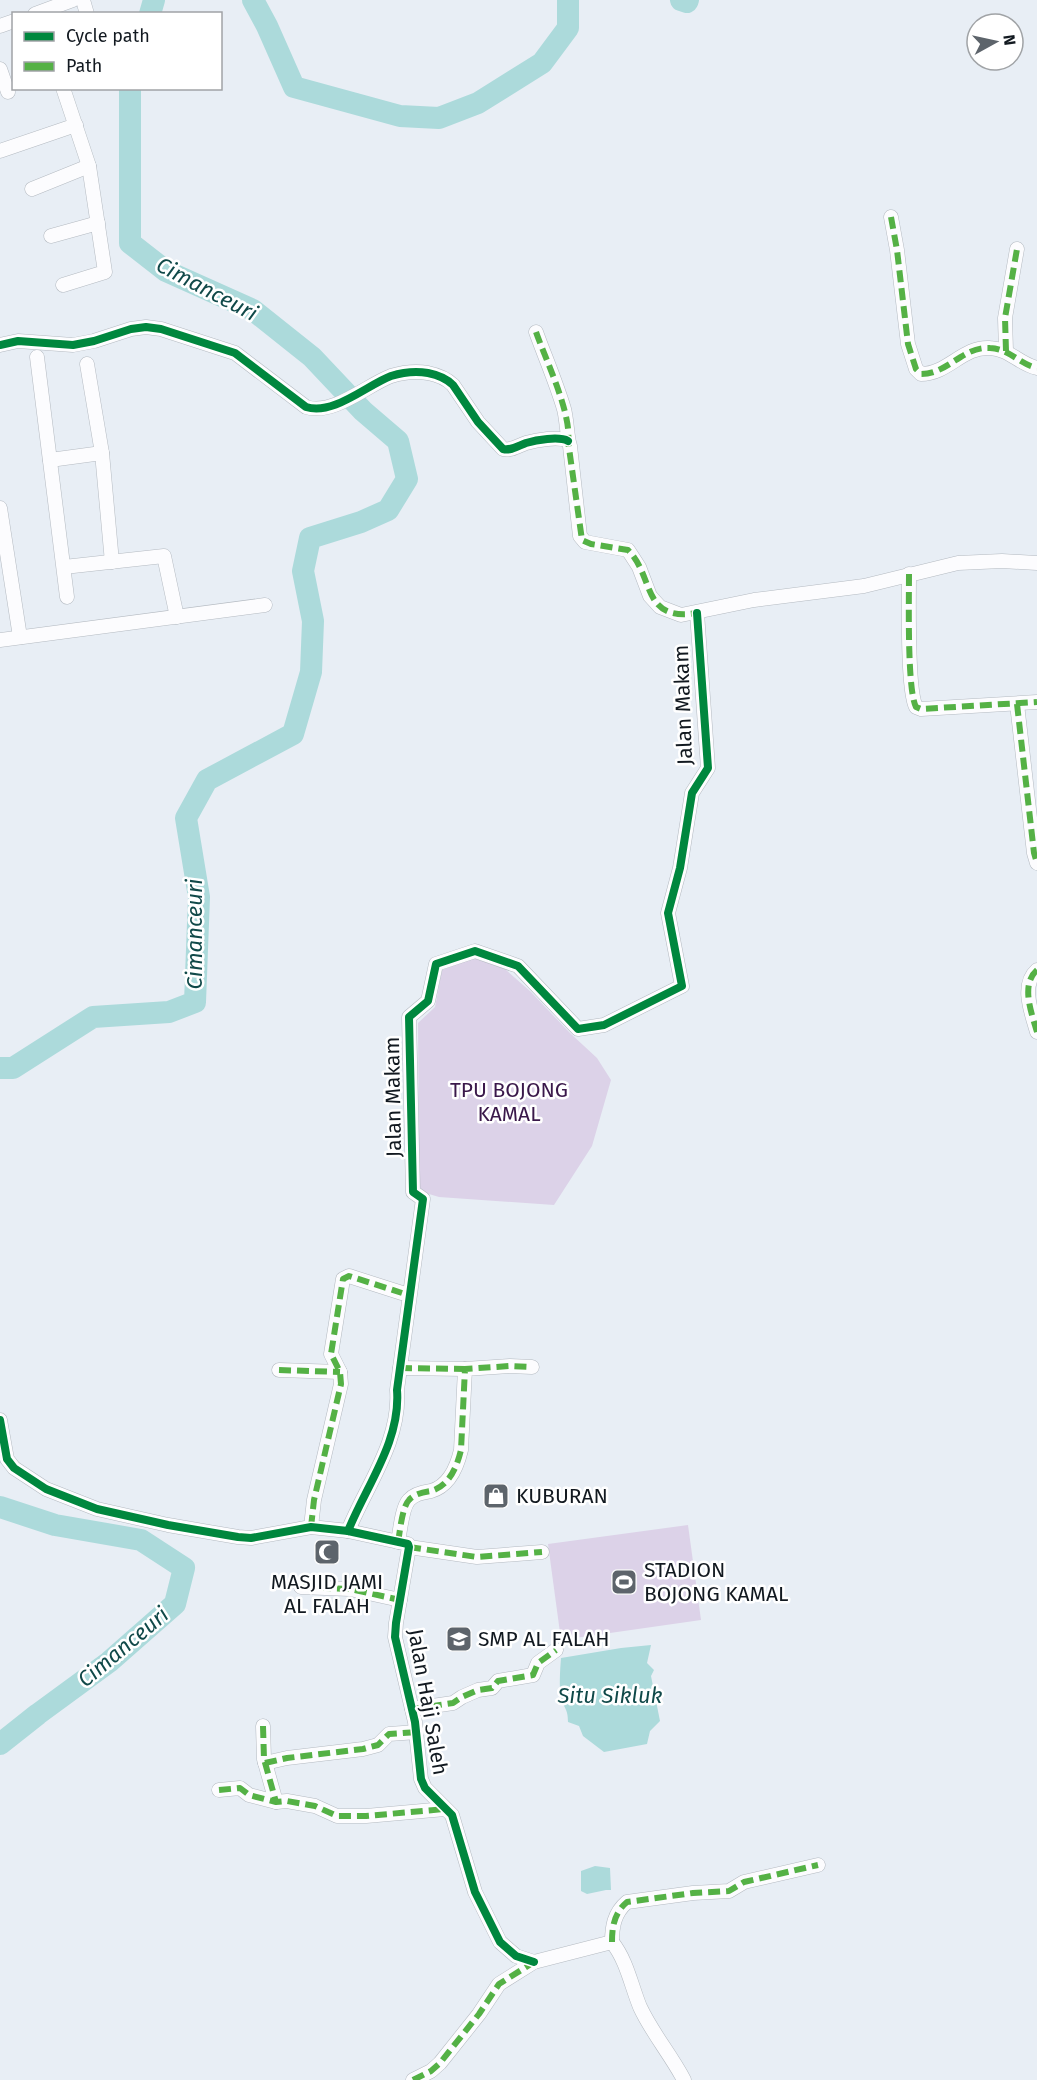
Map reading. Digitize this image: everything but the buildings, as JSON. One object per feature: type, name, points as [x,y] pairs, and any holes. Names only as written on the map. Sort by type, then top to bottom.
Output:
[{"type":"street","points":[[40,12],[73,0]]},
{"type":"street","points":[[0,69],[8,92]]},
{"type":"street","points":[[63,285],[105,272],[89,166],[64,90]]},
{"type":"street","points":[[0,151],[76,125]]},
{"type":"street","points":[[32,189],[89,166]]},
{"type":"street","points":[[891,217],[908,344],[916,369],[921,374],[941,370],[973,350],[987,347],[1006,351],[1022,362],[1037,368]]},
{"type":"street","points":[[51,236],[98,223]]},
{"type":"street","points":[[1006,351],[1005,318],[1017,249]]},
{"type":"street","points":[[0,345],[18,341],[73,345],[131,329],[161,328],[235,353],[306,407],[313,409],[339,403],[386,379],[416,372],[436,375],[448,380],[478,422],[503,449],[507,450],[530,442],[554,438],[568,441]]},
{"type":"street","points":[[536,332],[564,408],[582,540],[591,544],[628,550],[639,567],[650,596],[660,607],[681,615],[754,600],[864,586],[958,564],[1002,561],[1037,563]]},
{"type":"street","points":[[36,357],[67,597]]},
{"type":"street","points":[[87,364],[102,453],[112,562]]},
{"type":"street","points":[[50,460],[102,453]]},
{"type":"street","points":[[0,508],[20,637]]},
{"type":"street","points":[[64,567],[164,556],[177,617]]},
{"type":"street","points":[[909,574],[911,669],[913,699],[916,707],[921,709],[1037,702]]},
{"type":"street","points":[[0,640],[265,605]]},
{"type":"street","name":"Jalan Makam","points":[[348,1531],[394,1431],[400,1368],[423,1199],[413,1192],[410,1017],[428,1001],[436,964],[475,951],[518,966],[578,1029],[604,1025],[682,986],[668,914],[680,868],[692,793],[708,768],[697,613]]},
{"type":"street","points":[[1017,704],[1034,853],[1037,862]]},
{"type":"street","points":[[1037,970],[1030,977],[1029,994],[1037,1032]]},
{"type":"street","points":[[311,1527],[318,1478],[339,1396],[340,1372],[331,1354],[343,1279],[349,1276],[402,1293]]},
{"type":"street","points":[[400,1368],[465,1370],[510,1366],[532,1367]]},
{"type":"street","points":[[279,1370],[340,1372]]},
{"type":"street","name":"Jalan Haji Saleh","points":[[465,1370],[458,1462],[448,1481],[442,1487],[423,1492],[410,1499],[405,1507],[400,1600],[395,1637],[417,1732],[421,1779],[425,1788],[445,1809],[449,1810],[455,1821],[475,1892],[500,1941],[516,1956],[534,1962]]},
{"type":"street","points":[[0,1420],[7,1459],[14,1468],[46,1489],[97,1509],[238,1538],[251,1538],[311,1527],[348,1531],[477,1557],[542,1552]]},
{"type":"street","points":[[301,1587],[350,1589],[400,1600]]},
{"type":"street","points":[[412,1709],[453,1704],[462,1696],[492,1688],[498,1681],[533,1675],[538,1663],[556,1650]]},
{"type":"street","points":[[263,1726],[265,1763],[276,1802]]},
{"type":"street","points":[[265,1763],[363,1749],[378,1745],[389,1734],[417,1732]]},
{"type":"street","points":[[219,1790],[240,1788],[249,1795],[276,1802],[306,1804],[337,1816],[366,1816],[445,1809]]},
{"type":"street","points":[[684,2080],[674,2060],[650,2027],[622,1958],[612,1942],[614,1920],[620,1909],[627,1902],[693,1893],[729,1891],[744,1882],[818,1865]]},
{"type":"street","points":[[413,2080],[431,2071],[440,2063],[458,2038],[475,2020],[499,1984],[534,1962],[612,1942]]},
{"type":"green space","name":"TPU BOJONG KAMAL","points":[[474,958],[505,969],[531,992],[597,1058],[611,1080],[592,1146],[554,1205],[439,1197],[419,1191],[418,1023],[435,1007],[442,970]]},
{"type":"green space","name":"STADION BOJONG KAMAL","points":[[688,1525],[701,1620],[561,1640],[548,1544]]},
{"type":"water","name":"Situ Sikluk","points":[[651,1645],[647,1663],[654,1670],[651,1676],[660,1721],[650,1731],[647,1744],[604,1752],[583,1736],[579,1726],[568,1722],[560,1693],[561,1658]]},
{"type":"water","points":[[595,1866],[610,1868],[611,1890],[587,1894],[581,1891],[581,1871]]},
{"type":"waterway","name":"Cimanceuri","points":[[151,12],[154,0]]},
{"type":"waterway","name":"Cimanceuri","points":[[253,0],[294,87],[400,116],[439,118],[478,103],[542,63],[568,28],[568,0]]},
{"type":"waterway","name":"Cimanceuri","points":[[681,0],[687,2],[688,0]]},
{"type":"waterway","name":"Cimanceuri","points":[[0,1068],[13,1068],[93,1017],[169,1012],[195,1002],[199,897],[186,818],[207,780],[293,734],[311,672],[313,621],[303,571],[310,538],[361,522],[388,510],[407,479],[398,441],[363,411],[312,357],[253,310],[166,271],[130,243],[130,90]]},
{"type":"waterway","name":"Cimanceuri","points":[[0,1507],[55,1525],[141,1540],[184,1568],[175,1604],[109,1662],[0,1744]]},
{"type":"marked path","points":[[891,217],[908,344],[916,369],[921,374],[931,373],[972,351],[990,348],[1003,351],[1037,368]]},
{"type":"marked path","points":[[1006,351],[1005,318],[1017,249]]},
{"type":"marked path","points":[[536,332],[566,416],[582,540],[591,544],[628,550],[658,604],[666,611],[679,614],[697,613]]},
{"type":"marked path","points":[[909,574],[910,664],[916,707],[921,709],[1037,702]]},
{"type":"marked path","points":[[1017,704],[1037,863]]},
{"type":"marked path","points":[[1037,970],[1032,976],[1028,991],[1037,1032]]},
{"type":"marked path","points":[[311,1527],[314,1500],[341,1384],[340,1372],[331,1354],[343,1279],[349,1276],[402,1293]]},
{"type":"marked path","points":[[398,1542],[403,1514],[409,1500],[443,1485],[457,1463],[461,1450],[465,1369],[532,1367]]},
{"type":"marked path","points":[[400,1368],[465,1369]]},
{"type":"marked path","points":[[279,1370],[340,1372]]},
{"type":"marked path","points":[[409,1547],[477,1557],[542,1552]]},
{"type":"marked path","points":[[301,1587],[350,1589],[400,1600]]},
{"type":"marked path","points":[[412,1709],[453,1703],[478,1690],[492,1688],[498,1681],[533,1675],[538,1663],[556,1650]]},
{"type":"marked path","points":[[263,1726],[264,1759],[276,1802]]},
{"type":"marked path","points":[[265,1763],[287,1758],[363,1749],[378,1745],[389,1734],[417,1732]]},
{"type":"marked path","points":[[219,1790],[240,1788],[249,1795],[276,1802],[287,1801],[315,1806],[337,1816],[366,1816],[445,1809]]},
{"type":"marked path","points":[[612,1942],[615,1921],[619,1911],[627,1902],[693,1893],[729,1891],[744,1882],[818,1865]]},
{"type":"marked path","points":[[413,2080],[431,2071],[440,2063],[479,2014],[499,1984],[534,1962]]},
{"type":"cycle path","points":[[0,345],[18,341],[73,345],[131,329],[146,327],[161,329],[235,353],[306,407],[316,409],[338,404],[391,376],[410,372],[428,373],[442,377],[453,385],[478,422],[503,449],[512,449],[541,440],[568,441]]},
{"type":"cycle path","points":[[348,1531],[381,1463],[394,1427],[423,1199],[413,1192],[409,1017],[428,1001],[436,964],[475,951],[518,966],[578,1029],[604,1025],[682,986],[668,913],[680,868],[692,793],[708,768],[697,613]]},
{"type":"cycle path","points":[[0,1420],[7,1459],[14,1468],[46,1489],[97,1509],[168,1525],[238,1537],[251,1538],[311,1527],[348,1531],[408,1544],[395,1637],[415,1722],[421,1779],[425,1788],[452,1815],[475,1892],[500,1942],[516,1956],[534,1962]]},
{"type":"place","name":"KUBURAN","points":[[496,1496]]},
{"type":"place","name":"MASJID JAMI AL FALAH","points":[[327,1552]]},
{"type":"place","name":"STADION BOJONG KAMAL","points":[[624,1582]]},
{"type":"place","name":"SMP AL FALAH","points":[[459,1639]]}]
